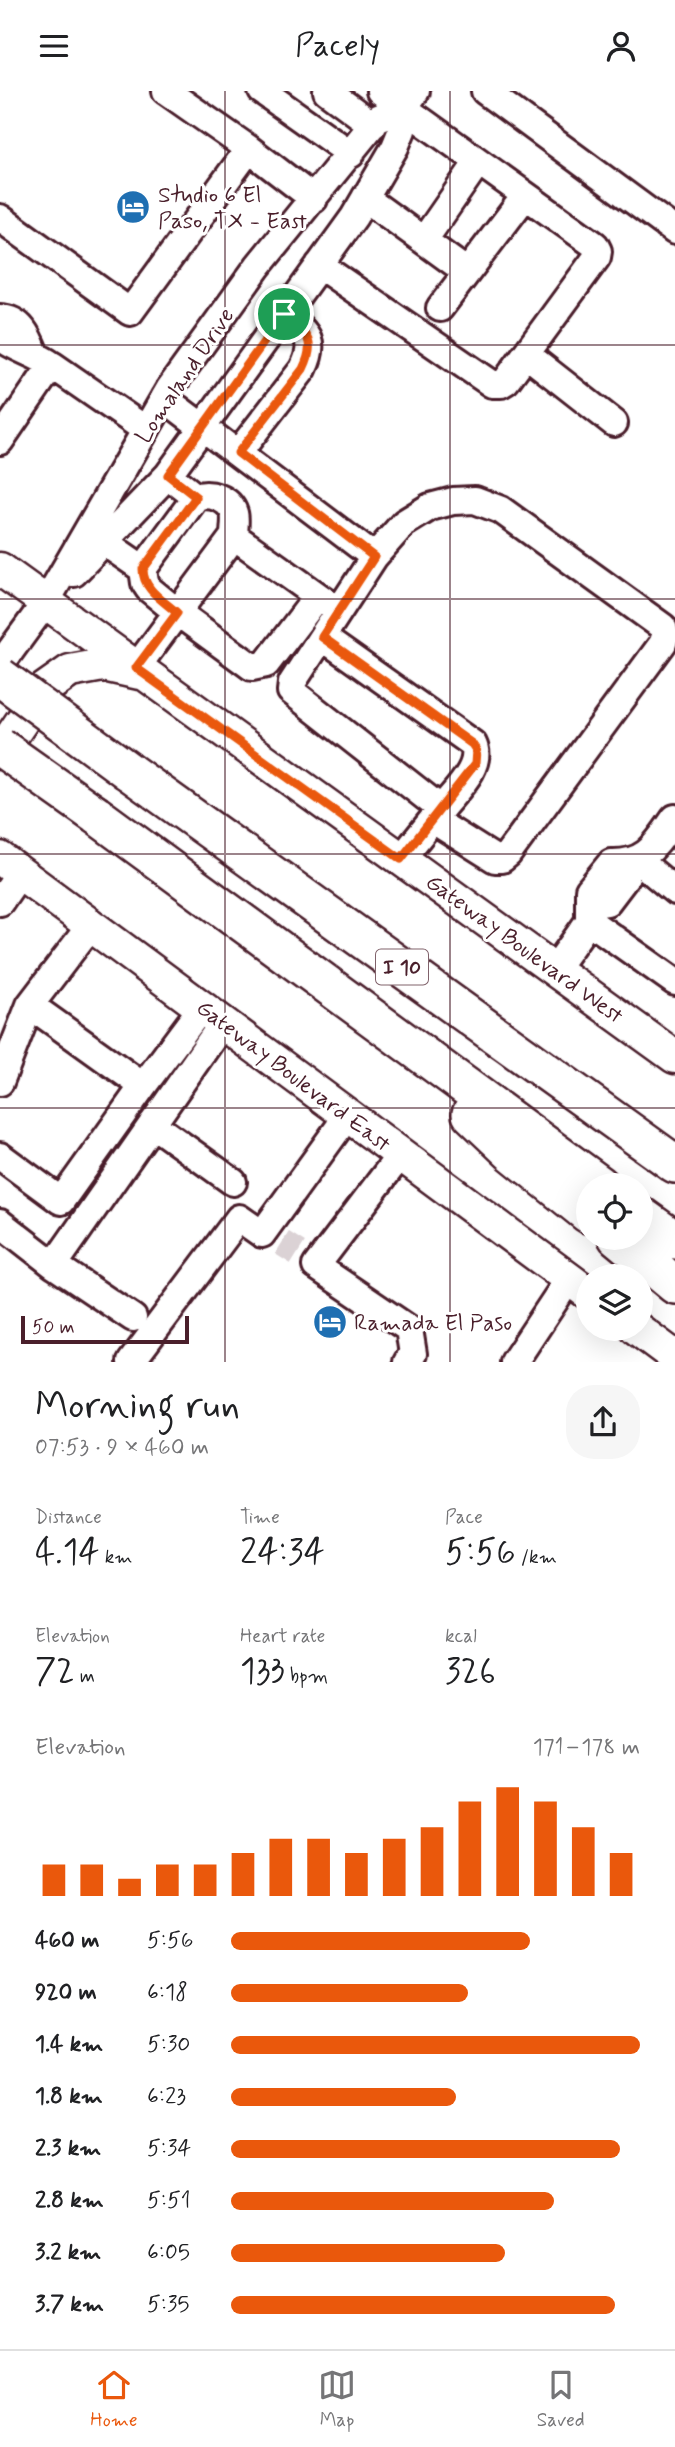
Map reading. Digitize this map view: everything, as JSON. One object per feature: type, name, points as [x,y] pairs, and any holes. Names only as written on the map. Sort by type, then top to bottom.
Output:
[{"type":"highway","name":"I 10","points":[[0,677],[675,1164]]},
{"type":"highway","name":"I 10","points":[[0,747],[584,1173]]},
{"type":"highway","points":[[350,1001],[511,1152],[576,1204]]},
{"type":"highway","points":[[653,1224],[675,1240]]},
{"type":"highway","points":[[633,1250],[675,1285]]},
{"type":"main road","name":"Gateway Boulevard West","points":[[0,569],[675,1057]]},
{"type":"main road","points":[[0,753],[43,690],[70,671],[103,665],[140,671]]},
{"type":"main road","name":"Gateway Boulevard East","points":[[10,865],[576,1284]]},
{"type":"main road","points":[[653,1341],[675,1357]]},
{"type":"street","points":[[166,91],[314,198]]},
{"type":"street","points":[[262,91],[351,154]]},
{"type":"street","points":[[319,265],[492,384],[501,384],[506,381],[597,257],[595,246],[478,162],[410,100],[380,91]]},
{"type":"street","points":[[332,92],[373,125]]},
{"type":"street","points":[[502,96],[675,231]]},
{"type":"street","name":"Lomaland Drive","points":[[0,666],[46,602],[164,398],[258,266],[378,118],[410,100]]},
{"type":"street","name":"Lomaland Drive","points":[[46,602],[168,475],[203,427],[365,198],[395,147],[410,100]]},
{"type":"street","points":[[0,218],[130,311],[248,149]]},
{"type":"street","points":[[424,240],[478,162]]},
{"type":"street","points":[[440,308],[526,196]]},
{"type":"street","points":[[365,198],[467,272]]},
{"type":"street","points":[[238,453],[308,360],[310,348],[307,334],[284,314]]},
{"type":"street","points":[[0,318],[9,319],[27,332],[44,359]]},
{"type":"street","points":[[0,337],[13,347],[44,359],[146,430]]},
{"type":"street","points":[[526,354],[614,423]]},
{"type":"street","points":[[0,441],[44,359]]},
{"type":"street","points":[[164,398],[374,557]]},
{"type":"street","points":[[168,475],[196,497]]},
{"type":"street","points":[[140,671],[177,613],[234,536],[232,509],[211,494],[204,494],[196,497],[143,569],[145,583],[177,613],[252,667],[266,664],[374,557],[404,523],[430,507],[453,501],[475,500],[501,510],[663,627],[665,635],[663,643],[508,855],[495,859],[437,815],[291,691],[292,683],[322,637],[328,604]]},
{"type":"street","points":[[234,536],[328,604]]},
{"type":"street","points":[[104,542],[143,569]]},
{"type":"street","points":[[322,637],[472,744],[476,750],[475,764],[401,859]]},
{"type":"street","points":[[554,970],[590,913],[607,902],[626,877],[632,862],[652,850],[675,818]]},
{"type":"street","points":[[632,862],[675,891]]},
{"type":"street","points":[[0,902],[10,865]]},
{"type":"street","points":[[590,913],[675,982]]},
{"type":"street","points":[[0,1082],[30,1005],[91,925]]},
{"type":"street","points":[[30,1005],[143,1086]]},
{"type":"street","points":[[0,1156],[61,1201],[143,1086],[212,1015]]},
{"type":"street","points":[[54,1265],[152,1124],[212,1015]]},
{"type":"street","points":[[290,1249],[348,1115]]},
{"type":"street","points":[[152,1124],[233,1182]]},
{"type":"street","points":[[290,1249],[401,1154]]},
{"type":"street","points":[[131,1362],[239,1218],[409,1329],[413,1354],[407,1362]]},
{"type":"street","points":[[0,1223],[54,1265],[134,1318]]},
{"type":"street","points":[[514,1362],[576,1290]]},
{"type":"tunnel","points":[[282,1243],[298,1253]]},
{"type":"place","name":"Studio 6 El Paso, TX - East","points":[[133,207]]},
{"type":"place","name":"Ramada El Paso","points":[[330,1322]]},
{"type":"route","points":[[284,314],[307,334],[310,348],[308,360],[238,453],[374,557],[322,637],[472,744],[476,750],[475,764],[401,859],[136,668],[177,613],[149,589],[143,577],[143,569],[196,497],[168,475],[284,314]]}]
